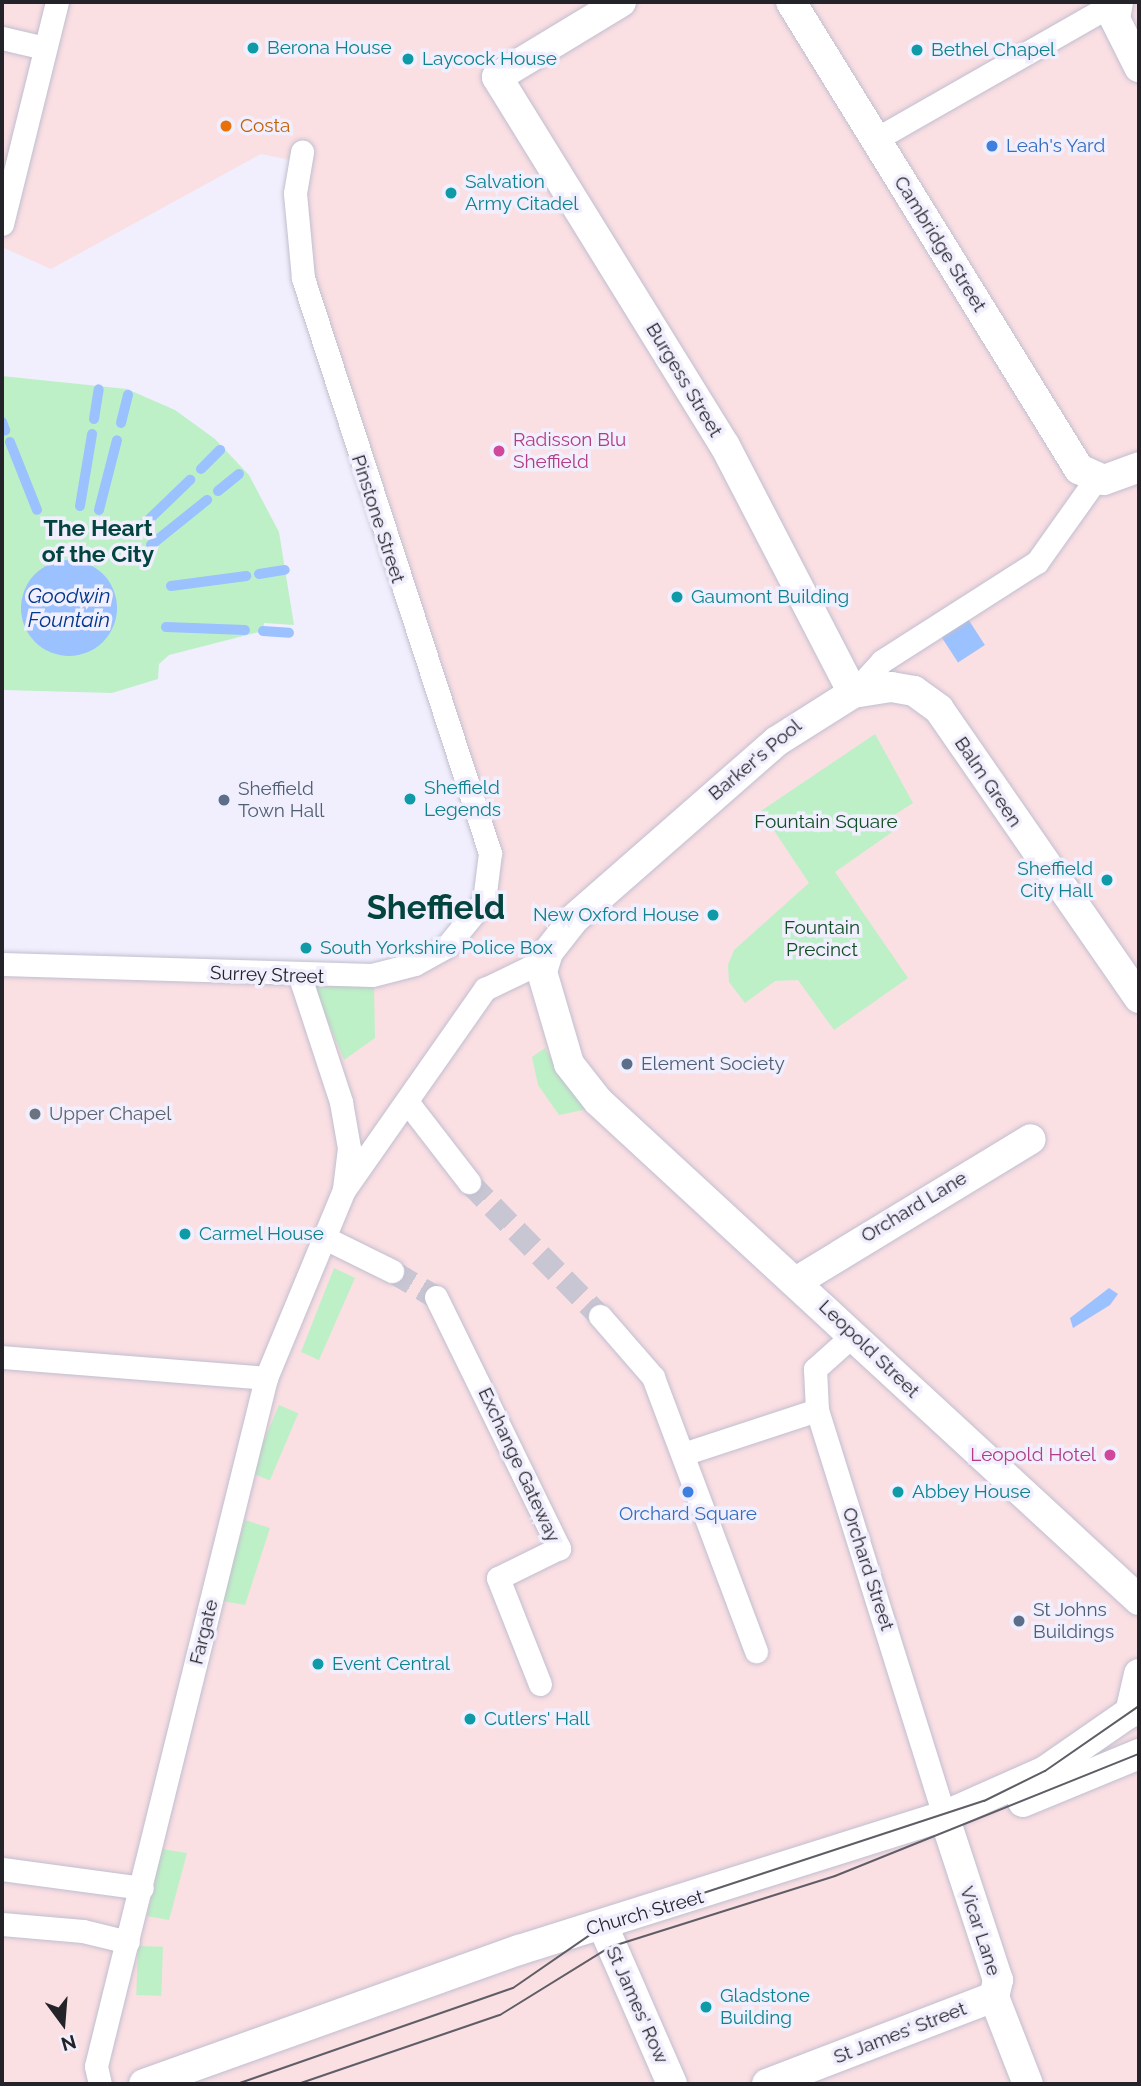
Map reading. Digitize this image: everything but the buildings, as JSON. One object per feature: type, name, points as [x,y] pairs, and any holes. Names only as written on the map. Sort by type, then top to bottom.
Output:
[{"type":"street","points":[[2,224],[57,2]]},
{"type":"street","name":"Burgess Street","points":[[621,2],[496,77],[725,446],[853,693]]},
{"type":"street","name":"Cambridge Street","points":[[791,2],[1074,461],[1096,479]]},
{"type":"street","points":[[876,139],[1117,2]]},
{"type":"street","points":[[1117,2],[1115,19],[1139,67]]},
{"type":"street","points":[[2,38],[45,48]]},
{"type":"street","name":"Pinstone Street","points":[[302,152],[295,193],[303,278],[490,853],[489,881]]},
{"type":"street","points":[[1096,479],[1139,467]]},
{"type":"street","name":"Barker's Pool","points":[[542,961],[574,919],[684,818],[807,717],[853,693],[882,662],[1037,562],[1096,479]]},
{"type":"street","name":"Balm Green","points":[[853,693],[891,687],[914,691],[939,709],[1139,998]]},
{"type":"street","name":"Surrey Street","points":[[2,964],[300,977],[362,977],[415,964],[462,934],[489,881]]},
{"type":"street","name":"Leopold Street","points":[[542,961],[547,1005],[565,1054],[598,1101],[799,1280],[853,1335],[1139,1600]]},
{"type":"street","name":"Fargate","points":[[100,2084],[96,2066],[266,1378],[344,1190],[408,1103],[485,989],[542,961]]},
{"type":"street","name":"Fargate","points":[[300,977],[341,1102],[349,1148],[344,1190]]},
{"type":"street","points":[[408,1103],[468,1182]]},
{"type":"street","name":"Orchard Lane","points":[[799,1280],[1031,1139]]},
{"type":"street","points":[[323,1237],[392,1271]]},
{"type":"street","name":"Exchange Gateway","points":[[436,1297],[559,1548],[498,1578],[540,1684]]},
{"type":"street","points":[[600,1316],[653,1377],[686,1453],[756,1651]]},
{"type":"street","name":"Orchard Street","points":[[853,1335],[815,1369],[817,1410],[946,1825]]},
{"type":"street","points":[[2,1357],[266,1378]]},
{"type":"street","points":[[686,1453],[817,1410]]},
{"type":"street","name":"Church Street","points":[[946,1825],[1045,1771],[1135,1710],[1139,1674]]},
{"type":"street","name":"Church Street","points":[[144,2084],[197,2075],[603,1926],[946,1825],[1139,1754]]},
{"type":"street","name":"Vicar Lane","points":[[946,1825],[998,1980],[994,1997],[1028,2084]]},
{"type":"street","points":[[2,1869],[142,1888]]},
{"type":"street","points":[[2,1924],[83,1931],[128,1942]]},
{"type":"street","name":"St James' Row","points":[[603,1926],[672,2084]]},
{"type":"street","name":"St James' Street","points":[[767,2084],[994,1997]]},
{"type":"shaded area","points":[[2,2],[1139,2],[1139,2084],[2,2084],[2,964],[293,976],[433,955],[489,881],[311,306],[300,162],[261,154],[51,269],[2,247]]},
{"type":"green space","points":[[2,376],[127,389],[175,410],[215,439],[249,475],[279,532],[294,625],[264,623],[263,631],[169,655],[159,664],[158,679],[112,693],[2,690]]},
{"type":"green space","points":[[875,734],[913,803],[891,817],[898,828],[835,872],[908,978],[834,1030],[798,980],[775,981],[745,1003],[729,982],[728,965],[734,950],[809,883],[761,811]]},
{"type":"green space","points":[[374,985],[375,1038],[344,1060],[314,987]]},
{"type":"green space","points":[[545,1048],[588,1109],[559,1115],[538,1085],[532,1057]]},
{"type":"green space","points":[[334,1268],[355,1278],[319,1360],[301,1352]]},
{"type":"green space","points":[[279,1405],[298,1413],[270,1480],[250,1472]]},
{"type":"green space","points":[[245,1520],[270,1528],[245,1605],[222,1601]]},
{"type":"green space","points":[[162,1849],[187,1853],[169,1920],[147,1916]]},
{"type":"green space","points":[[138,1946],[163,1947],[161,1996],[136,1995]]},
{"type":"water","name":"Goodwin Fountain","points":[[60,560],[78,560],[96,568],[109,581],[117,599],[114,627],[96,648],[78,656],[60,656],[42,648],[29,635],[21,617],[21,599],[29,581],[42,568]]},
{"type":"water","points":[[968,619],[985,645],[958,662],[941,636]]},
{"type":"water","points":[[1109,1288],[1118,1294],[1110,1305],[1073,1328],[1070,1318]]},
{"type":"waterway","points":[[94,419],[99,389]]},
{"type":"waterway","points":[[121,423],[128,395]]},
{"type":"waterway","points":[[2,422],[5,430]]},
{"type":"waterway","points":[[80,506],[92,434]]},
{"type":"waterway","points":[[99,510],[117,440]]},
{"type":"waterway","points":[[10,442],[37,510]]},
{"type":"waterway","points":[[201,469],[220,450]]},
{"type":"waterway","points":[[218,491],[239,474]]},
{"type":"waterway","points":[[137,531],[190,480]]},
{"type":"waterway","points":[[151,545],[207,500]]},
{"type":"waterway","points":[[259,574],[285,570]]},
{"type":"waterway","points":[[171,586],[246,576]]},
{"type":"waterway","points":[[166,627],[245,630]]},
{"type":"waterway","points":[[263,631],[289,633]]},
{"type":"tunnel","points":[[469,1182],[600,1316]]},
{"type":"tunnel","points":[[392,1271],[436,1297]]},
{"type":"tram line","points":[[237,2084],[513,1988],[603,1926],[984,1801],[1045,1771],[1139,1706]]},
{"type":"tram line","points":[[298,2084],[500,2015],[610,1947],[835,1876],[1139,1754]]},
{"type":"place","name":"Berona House","points":[[253,48]]},
{"type":"place","name":"Bethel Chapel","points":[[917,50]]},
{"type":"place","name":"Laycock House","points":[[408,59]]},
{"type":"place","name":"Costa","points":[[226,126]]},
{"type":"place","name":"Leah's Yard","points":[[992,146]]},
{"type":"place","name":"Salvation Army Citadel","points":[[451,193]]},
{"type":"place","name":"Radisson Blu Sheffield","points":[[499,451]]},
{"type":"place","name":"Gaumont Building","points":[[677,597]]},
{"type":"place","name":"Sheffield Legends","points":[[410,799]]},
{"type":"place","name":"Sheffield Town Hall","points":[[224,800]]},
{"type":"place","name":"Sheffield City Hall","points":[[1107,880]]},
{"type":"place","name":"New Oxford House","points":[[713,915]]},
{"type":"place","name":"South Yorkshire Police Box","points":[[306,948]]},
{"type":"place","name":"Element Society","points":[[627,1064]]},
{"type":"place","name":"Upper Chapel","points":[[35,1114]]},
{"type":"place","name":"Carmel House","points":[[185,1234]]},
{"type":"place","name":"Leopold Hotel","points":[[1110,1455]]},
{"type":"place","name":"Orchard Square","points":[[688,1492]]},
{"type":"place","name":"Abbey House","points":[[898,1492]]},
{"type":"place","name":"St Johns Buildings","points":[[1019,1621]]},
{"type":"place","name":"Event Central","points":[[318,1664]]},
{"type":"place","name":"Cutlers' Hall","points":[[470,1719]]},
{"type":"place","name":"Gladstone Building","points":[[706,2007]]},
{"type":"district","name":"The Heart of the City","points":[[98,541]]},
{"type":"district","name":"Sheffield","points":[[436,908]]},
{"type":"park label","name":"Fountain Square","points":[[826,822]]},
{"type":"park label","name":"Fountain Precinct","points":[[822,939]]}]
